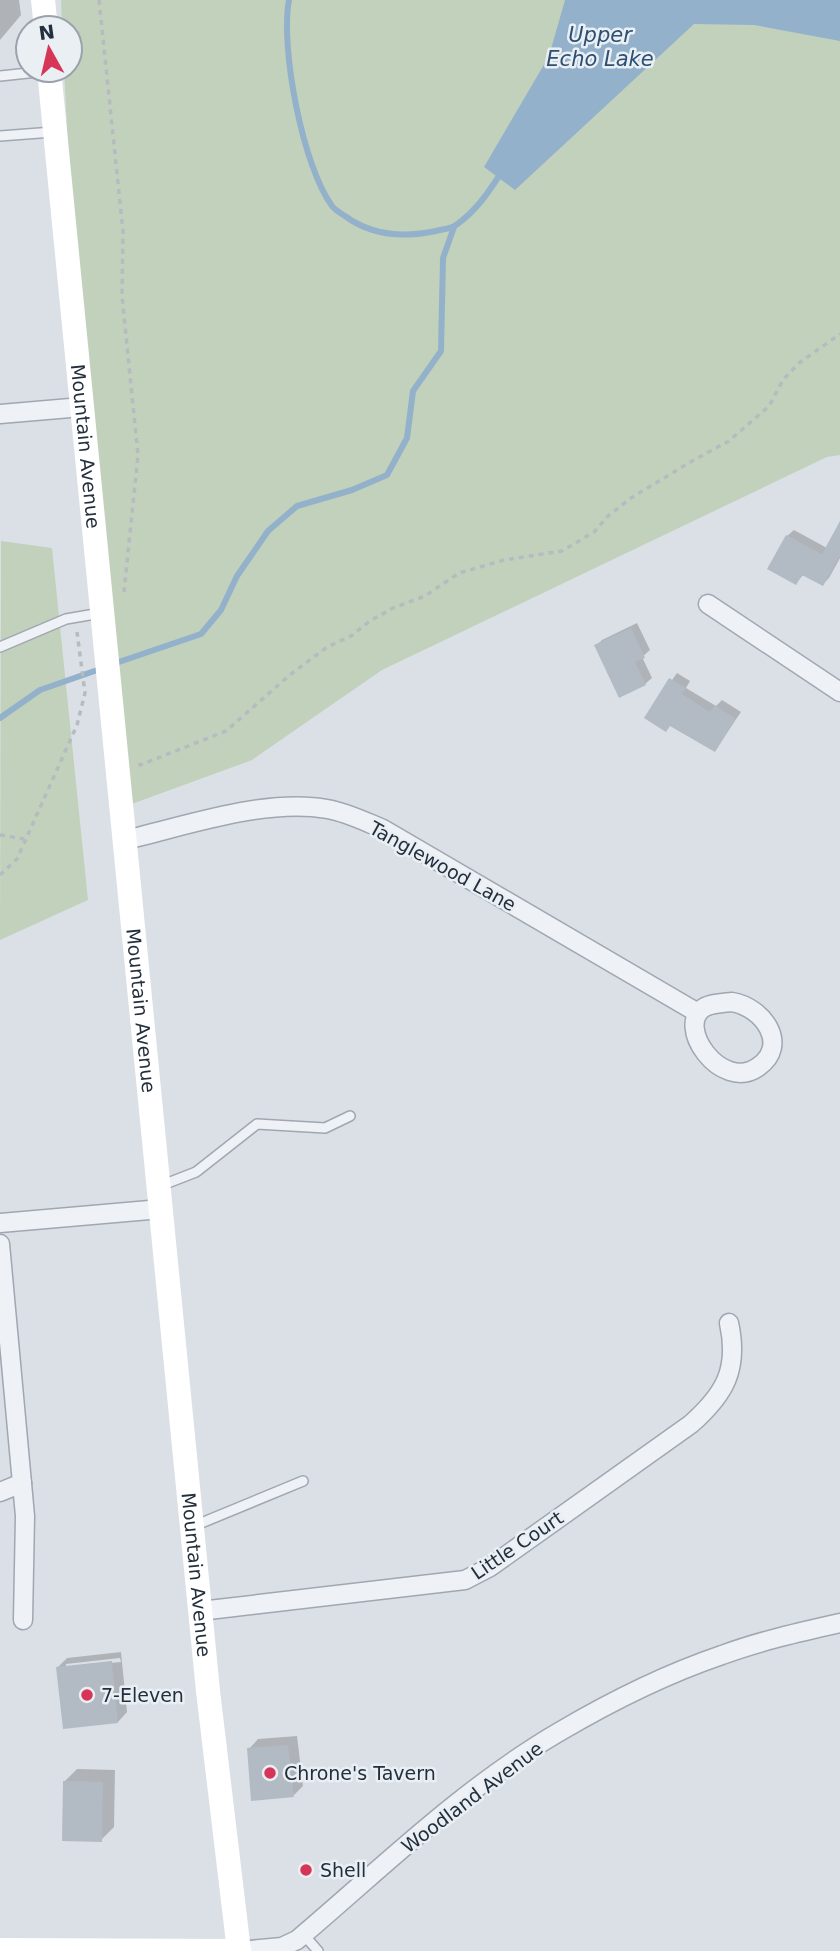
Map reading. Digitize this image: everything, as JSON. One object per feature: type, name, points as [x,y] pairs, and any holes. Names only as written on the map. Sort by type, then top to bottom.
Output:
[{"type":"street","name":"Mountain Avenue","points":[[50,84],[105,639],[97,692],[125,840],[215,1758],[239,1951]]},
{"type":"street","points":[[0,414],[82,407]]},
{"type":"street","points":[[708,604],[840,692]]},
{"type":"street","name":"Tanglewood Lane","points":[[125,840],[259,809],[328,809],[383,829],[698,1013]]},
{"type":"street","points":[[732,1002],[755,1010],[769,1029],[772,1039],[771,1050],[766,1059],[749,1072],[727,1071],[703,1050],[696,1036],[695,1023],[698,1013],[706,1007],[732,1002]]},
{"type":"street","points":[[0,1223],[160,1197]]},
{"type":"street","points":[[0,1244],[25,1516],[23,1620]]},
{"type":"street","name":"Little Court","points":[[201,1611],[465,1580],[489,1567],[707,1410],[729,1379],[733,1341],[729,1323]]},
{"type":"street","points":[[0,1492],[22,1483]]},
{"type":"street","name":"Woodland Avenue","points":[[239,1951],[282,1947],[304,1935],[442,1816],[498,1772],[559,1732],[637,1691],[722,1655],[780,1637],[840,1623]]},
{"type":"street","points":[[0,1950],[239,1951]]},
{"type":"lane","points":[[0,136],[55,132]]},
{"type":"lane","points":[[0,647],[66,619],[102,612]]},
{"type":"lane","points":[[160,1197],[257,1124],[324,1128],[350,1116]]},
{"type":"lane","points":[[192,1527],[303,1481]]},
{"type":"lane","points":[[304,1935],[318,1951]]},
{"type":"path","points":[[99,0],[123,231],[122,296],[138,455],[124,597]]},
{"type":"path","points":[[140,765],[226,731],[291,674],[327,647],[351,636],[393,608],[425,596],[459,573],[503,559],[562,551],[594,531],[631,498],[729,441],[769,406],[783,380],[799,363],[840,334]]},
{"type":"path","points":[[0,875],[17,859],[77,725],[97,692],[78,634]]},
{"type":"path","points":[[0,835],[24,839]]},
{"type":"green space","points":[[61,0],[840,0],[840,455],[827,457],[382,670],[252,760],[121,808],[82,407],[65,84],[84,84],[84,14],[62,14]]},
{"type":"green space","points":[[1,541],[52,548],[88,900],[0,940]]},
{"type":"water","name":"Upper Echo Lake","points":[[565,0],[840,0],[840,41],[754,25],[694,24],[515,190],[484,167],[549,56]]},
{"type":"building","points":[[840,521],[840,556],[823,586],[802,575],[796,585],[767,569],[786,535],[822,554]]},
{"type":"building","points":[[631,628],[645,658],[635,662],[646,685],[619,698],[594,645]]},
{"type":"building","points":[[669,678],[686,688],[682,694],[710,712],[715,705],[736,719],[715,752],[670,726],[666,732],[644,718]]},
{"type":"building","name":"7-Eleven","points":[[112,1661],[118,1723],[63,1729],[56,1667]]},
{"type":"building","name":"Chrone's Tavern","points":[[288,1745],[294,1797],[251,1801],[247,1748]]},
{"type":"building","points":[[63,1781],[103,1782],[102,1842],[62,1841]]},
{"type":"waterway","points":[[289,0],[288,47],[296,106],[321,188],[336,210],[355,223],[388,234],[446,229],[470,214],[501,173]]},
{"type":"waterway","points":[[113,664],[201,634],[221,610],[237,576],[268,531],[297,506],[352,490],[387,475],[407,438],[413,391],[441,351],[443,258],[454,227]]},
{"type":"waterway","points":[[0,718],[40,690],[103,668]]},
{"type":"place","name":"7-Eleven","points":[[87,1695]]},
{"type":"place","name":"Chrone's Tavern","points":[[270,1773]]},
{"type":"place","name":"Shell","points":[[306,1870]]}]
